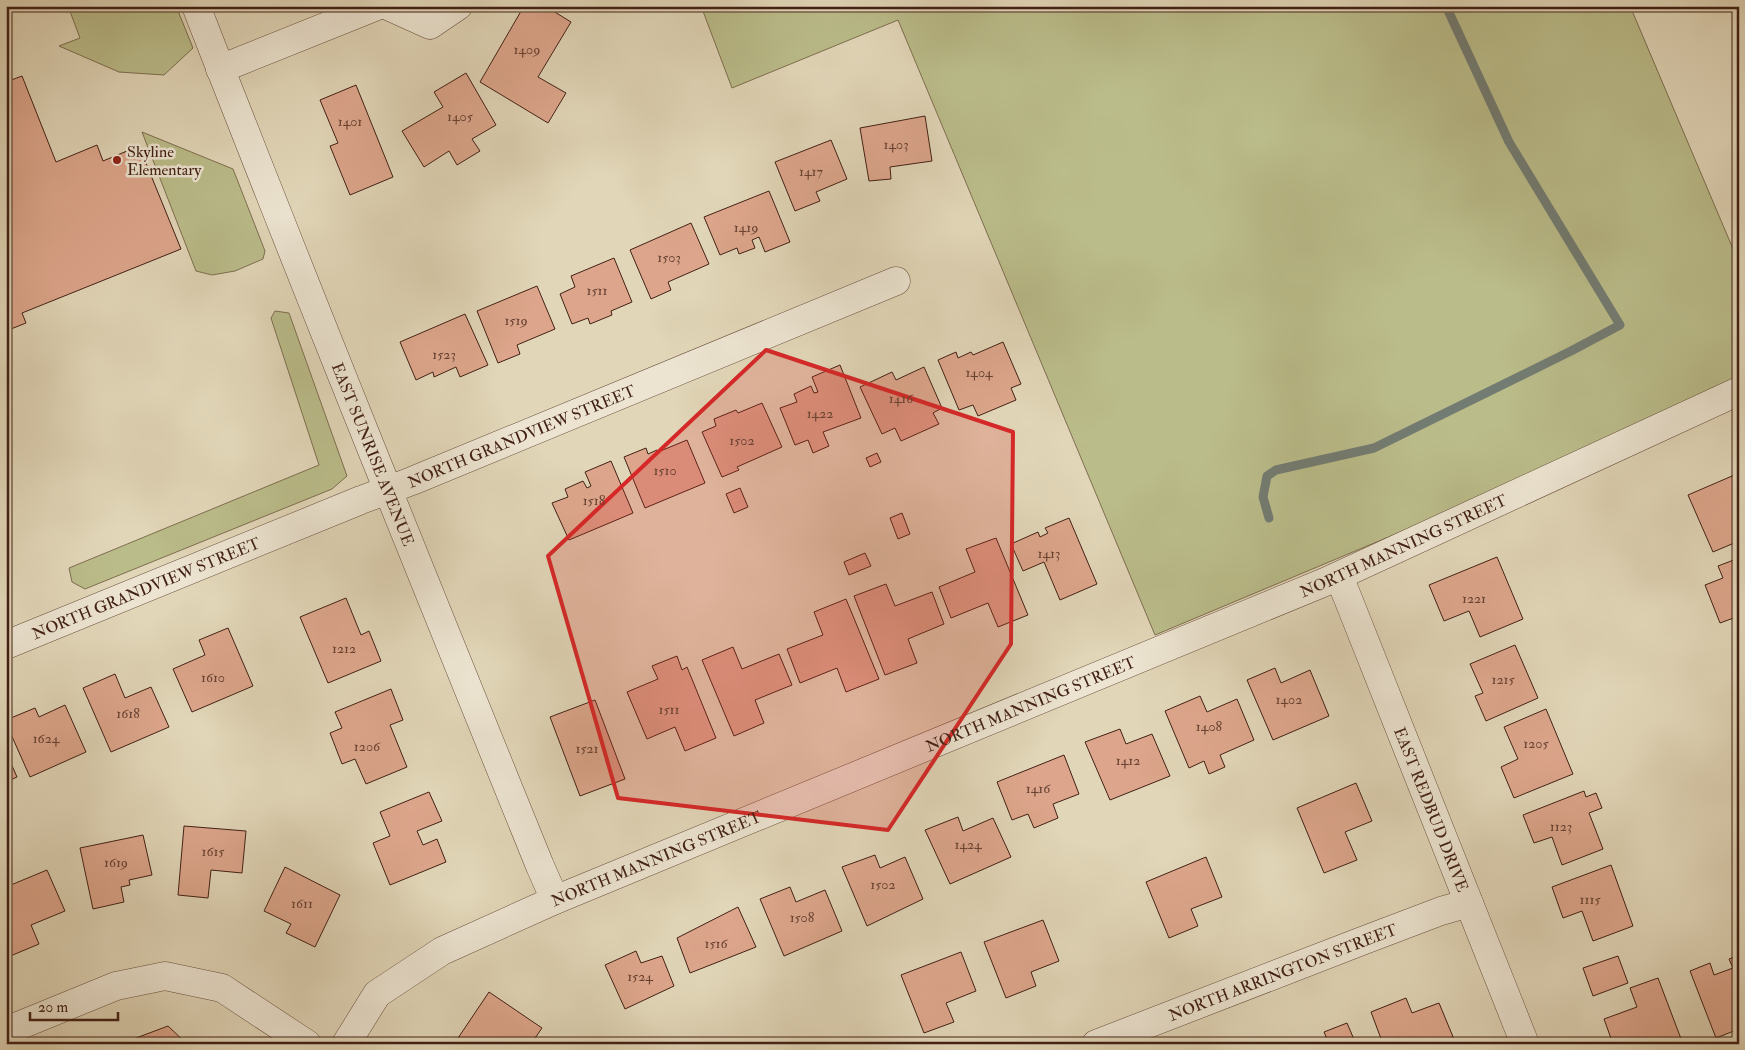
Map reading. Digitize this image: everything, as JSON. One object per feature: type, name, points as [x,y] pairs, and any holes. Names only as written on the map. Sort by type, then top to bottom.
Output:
[{"type":"street","name":"EAST SUNRISE AVENUE","points":[[196,6],[387,490],[555,900]]},
{"type":"street","points":[[220,69],[377,6]]},
{"type":"street","points":[[388,6],[430,25],[458,6]]},
{"type":"street","name":"NORTH GRANDVIEW STREET","points":[[6,645],[387,490],[412,482],[896,281]]},
{"type":"street","name":"NORTH MANNING STREET","points":[[346,1044],[378,994],[442,950],[555,900],[1339,576],[1739,391]]},
{"type":"street","name":"EAST REDBUD DRIVE","points":[[1339,576],[1525,1044]]},
{"type":"street","name":"NORTH ARRINGTON STREET","points":[[1096,1044],[1362,941],[1469,902]]},
{"type":"street","points":[[6,1031],[116,986],[165,976],[222,988],[307,1044]]},
{"type":"highlighted area","points":[[766,350],[1013,432],[1011,644],[888,830],[618,798],[548,556]]},
{"type":"green space","points":[[68,6],[176,6],[193,48],[164,75],[119,72],[59,46],[80,38]]},
{"type":"green space","points":[[701,6],[1630,6],[1739,263],[1739,390],[1155,635],[898,20],[732,88]]},
{"type":"green space","points":[[142,132],[233,169],[265,251],[263,259],[235,271],[212,275],[196,271]]},
{"type":"green space","points":[[275,311],[289,313],[347,476],[332,489],[85,589],[72,582],[69,568],[319,465],[271,318]]},
{"type":"building","points":[[524,6],[545,6],[571,22],[538,77],[566,93],[548,123],[480,82]]},
{"type":"building","points":[[466,73],[496,125],[472,139],[480,151],[457,165],[449,151],[424,167],[402,131],[443,107],[434,92]]},
{"type":"building","points":[[22,76],[56,162],[97,145],[103,161],[139,146],[181,249],[22,313],[26,323],[6,331],[6,82]]},
{"type":"building","points":[[356,85],[393,177],[350,195],[330,146],[338,143],[320,100]]},
{"type":"building","points":[[925,116],[932,161],[890,167],[891,179],[869,181],[860,128]]},
{"type":"building","points":[[831,140],[847,179],[816,192],[820,201],[795,211],[775,162]]},
{"type":"building","points":[[769,191],[790,242],[765,252],[759,237],[752,240],[755,248],[739,254],[737,248],[720,255],[704,217]]},
{"type":"building","points":[[691,223],[709,264],[668,282],[671,290],[651,299],[630,250]]},
{"type":"building","points":[[614,258],[632,302],[611,311],[612,315],[590,324],[588,318],[572,324],[560,294],[575,287],[571,276]]},
{"type":"building","points":[[537,286],[555,329],[517,345],[520,354],[498,363],[477,311]]},
{"type":"building","points":[[465,314],[488,365],[460,377],[456,367],[434,377],[433,372],[416,380],[400,342]]},
{"type":"building","points":[[1003,342],[1021,384],[1011,388],[1016,400],[978,416],[973,405],[959,410],[938,360],[956,352],[958,358],[971,352],[973,355]]},
{"type":"building","points":[[840,365],[861,418],[823,432],[829,446],[813,453],[808,440],[795,445],[780,408],[797,402],[794,394],[811,386],[814,393],[818,392],[812,377]]},
{"type":"building","points":[[924,367],[942,408],[933,413],[939,424],[901,441],[895,428],[882,434],[860,387],[892,372],[896,380]]},
{"type":"building","points":[[762,403],[782,447],[737,467],[739,470],[722,477],[702,432],[716,426],[714,419],[736,410],[738,413]]},
{"type":"building","points":[[687,440],[705,483],[645,508],[624,457],[646,448],[648,454],[657,450],[658,452]]},
{"type":"building","points":[[877,453],[881,462],[870,467],[866,458]]},
{"type":"building","points":[[611,461],[633,513],[569,540],[552,503],[568,497],[565,489],[583,481],[587,488],[591,486],[585,472]]},
{"type":"building","points":[[1739,473],[1739,541],[1713,552],[1688,495]]},
{"type":"building","points":[[740,488],[748,507],[734,513],[726,494]]},
{"type":"building","points":[[902,513],[910,534],[898,539],[890,518]]},
{"type":"building","points":[[1069,518],[1097,584],[1060,600],[1044,562],[1023,571],[1011,544],[1038,532],[1040,537],[1048,533],[1045,528]]},
{"type":"building","points":[[996,538],[1028,615],[998,627],[988,603],[951,618],[939,587],[975,572],[966,549]]},
{"type":"building","points":[[865,553],[871,566],[849,575],[844,562]]},
{"type":"building","points":[[1497,557],[1523,619],[1480,637],[1469,611],[1444,621],[1429,585]]},
{"type":"building","points":[[1739,558],[1739,616],[1720,623],[1705,585],[1723,578],[1718,566]]},
{"type":"building","points":[[886,584],[895,606],[932,592],[944,624],[908,639],[917,663],[885,675],[854,596]]},
{"type":"building","points":[[346,598],[361,635],[369,631],[381,661],[328,683],[300,617]]},
{"type":"building","points":[[846,599],[879,679],[846,692],[837,668],[800,683],[787,649],[823,635],[814,612]]},
{"type":"building","points":[[228,628],[253,686],[192,712],[173,669],[205,655],[199,640]]},
{"type":"building","points":[[1515,645],[1538,698],[1486,721],[1475,696],[1483,693],[1470,664]]},
{"type":"building","points":[[733,647],[742,669],[779,654],[792,685],[755,700],[764,723],[734,736],[702,660]]},
{"type":"building","points":[[677,656],[682,670],[687,667],[716,738],[685,751],[675,727],[647,739],[627,692],[658,679],[652,666]]},
{"type":"building","points":[[1275,668],[1281,683],[1310,670],[1329,716],[1273,740],[1247,680]]},
{"type":"building","points":[[115,674],[125,698],[151,687],[169,727],[111,752],[83,688]]},
{"type":"building","points":[[391,689],[403,720],[390,725],[407,767],[366,784],[355,759],[342,764],[330,733],[342,728],[335,712]]},
{"type":"building","points":[[1200,696],[1207,712],[1237,699],[1254,740],[1220,755],[1225,767],[1209,774],[1204,761],[1189,768],[1165,711]]},
{"type":"building","points":[[595,700],[625,779],[580,796],[550,717]]},
{"type":"building","points":[[65,705],[86,752],[30,777],[6,720],[35,708],[39,717]]},
{"type":"building","points":[[1546,709],[1573,774],[1514,798],[1501,767],[1518,759],[1504,727]]},
{"type":"building","points":[[1120,729],[1126,744],[1152,734],[1170,776],[1110,800],[1085,742]]},
{"type":"building","points":[[6,752],[17,777],[6,782]]},
{"type":"building","points":[[1064,755],[1079,794],[1053,804],[1058,818],[1034,828],[1028,814],[1012,820],[997,782]]},
{"type":"building","points":[[1356,783],[1372,821],[1345,832],[1357,860],[1324,873],[1297,808]]},
{"type":"building","points":[[1584,791],[1586,797],[1596,793],[1602,808],[1589,813],[1603,849],[1562,865],[1552,837],[1534,843],[1523,815]]},
{"type":"building","points":[[429,792],[442,821],[417,831],[423,845],[437,839],[446,862],[390,885],[373,843],[390,836],[380,812]]},
{"type":"building","points":[[958,817],[963,831],[993,818],[1011,857],[950,884],[925,830]]},
{"type":"building","points":[[184,826],[246,831],[242,873],[211,870],[208,898],[178,895]]},
{"type":"building","points":[[143,835],[152,875],[129,880],[130,885],[121,887],[124,902],[93,909],[80,848]]},
{"type":"building","points":[[875,855],[880,868],[905,857],[923,899],[867,926],[842,867]]},
{"type":"building","points":[[1206,857],[1222,897],[1191,909],[1198,926],[1169,938],[1146,882]]},
{"type":"building","points":[[1611,865],[1633,926],[1593,941],[1582,911],[1563,918],[1552,887]]},
{"type":"building","points":[[285,867],[340,895],[315,947],[286,933],[291,924],[264,911]]},
{"type":"building","points":[[47,870],[65,911],[31,925],[39,944],[8,957],[6,952],[6,887]]},
{"type":"building","points":[[790,887],[796,902],[825,890],[842,931],[784,956],[760,899]]},
{"type":"building","points":[[738,907],[756,947],[690,973],[677,938]]},
{"type":"building","points":[[1043,920],[1059,961],[1031,972],[1036,986],[1006,998],[984,942]]},
{"type":"building","points":[[636,951],[641,963],[662,956],[674,986],[625,1009],[605,965]]},
{"type":"building","points":[[961,952],[976,991],[946,1003],[954,1022],[924,1033],[901,975]]},
{"type":"building","points":[[1739,955],[1739,1029],[1716,1038],[1690,971],[1710,963],[1714,975],[1733,968],[1729,959]]},
{"type":"building","points":[[1618,956],[1628,983],[1593,996],[1583,968]]},
{"type":"building","points":[[1658,978],[1683,1044],[1613,1044],[1604,1019],[1637,1007],[1630,988]]},
{"type":"building","points":[[489,992],[542,1028],[531,1044],[454,1044]]},
{"type":"building","points":[[1406,998],[1412,1013],[1439,1003],[1456,1044],[1383,1044],[1371,1012]]},
{"type":"building","points":[[1347,1023],[1356,1044],[1329,1044],[1324,1032]]},
{"type":"building","points":[[168,1026],[187,1044],[120,1044]]},
{"type":"waterway","points":[[1269,518],[1263,497],[1267,476],[1276,470],[1374,448],[1620,325],[1509,142],[1446,6]]},
{"type":"place","name":"Skyline Elementary","points":[[117,160]]}]
